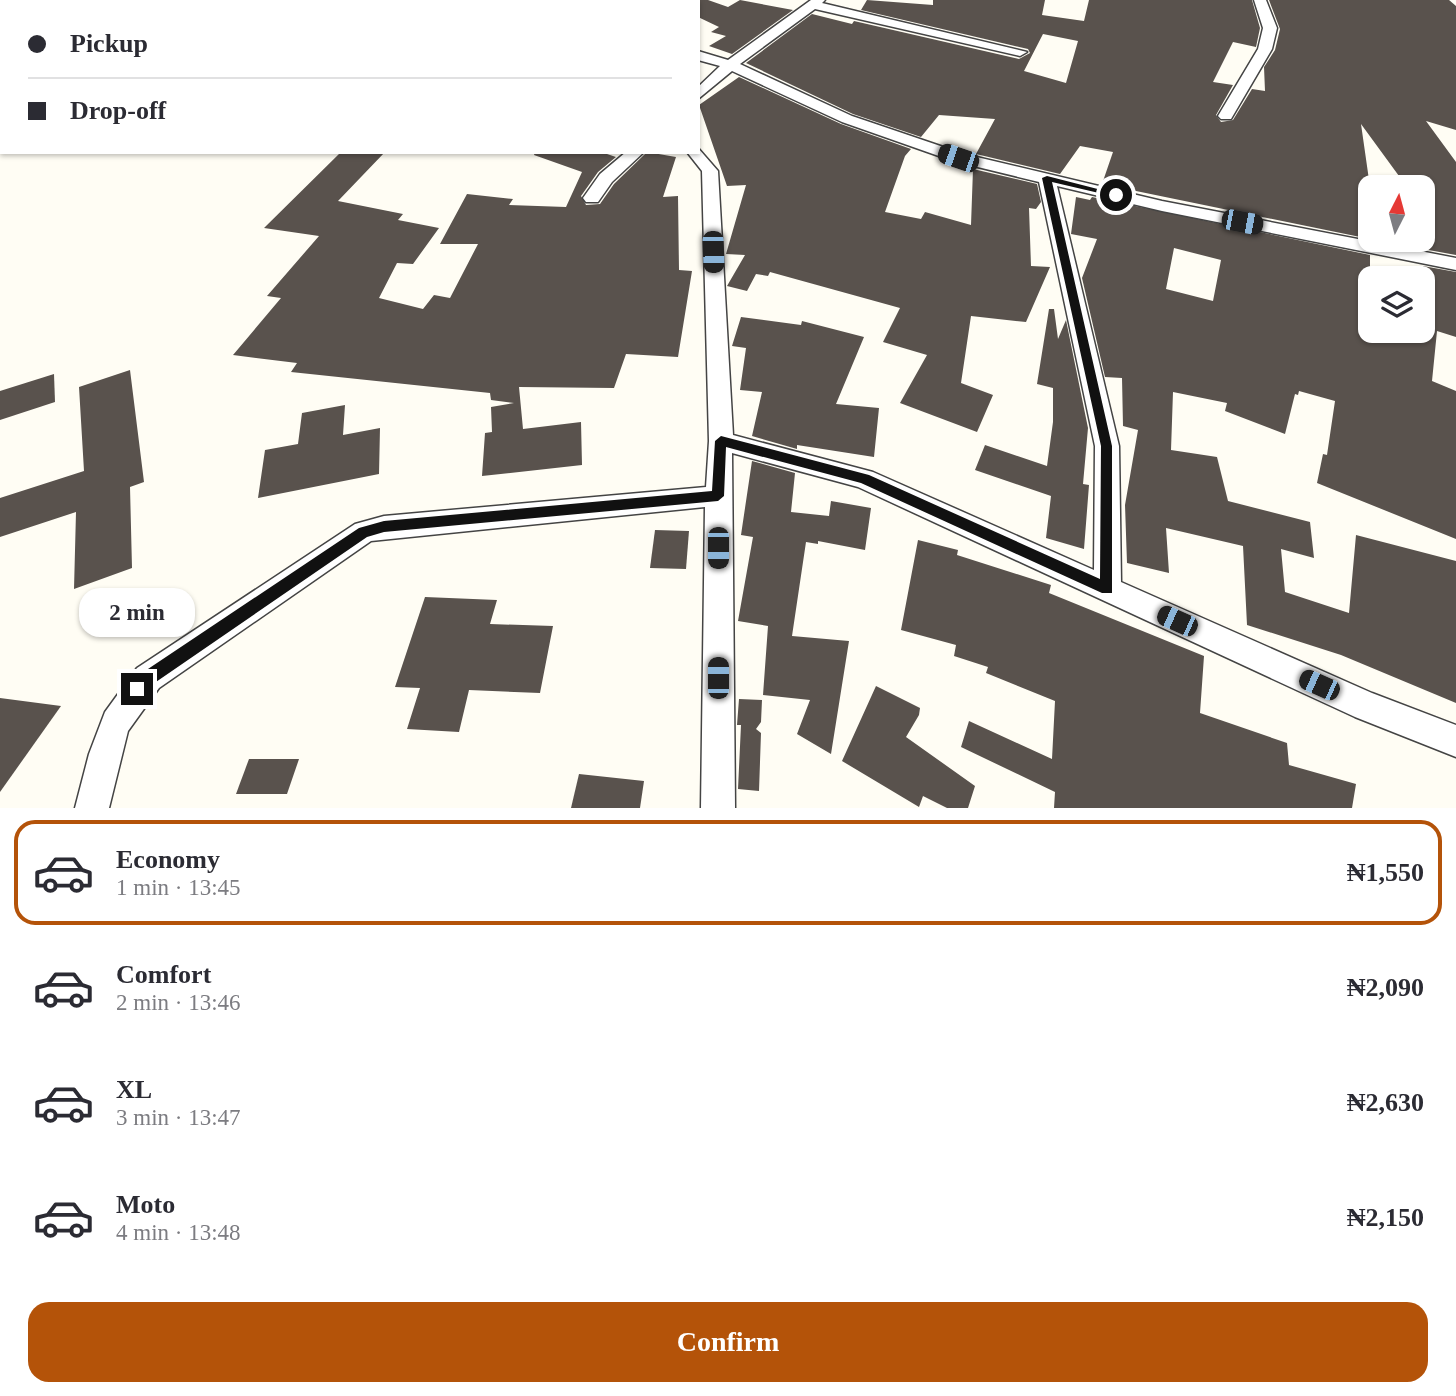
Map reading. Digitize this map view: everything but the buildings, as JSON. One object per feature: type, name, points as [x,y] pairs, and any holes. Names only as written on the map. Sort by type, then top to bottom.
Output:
[{"type":"street","points":[[1226,116],[1265,49],[1270,28],[1260,0]]},
{"type":"street","points":[[700,93],[730,65],[816,3],[1020,52]]},
{"type":"street","points":[[700,56],[730,65],[847,119],[958,158],[1162,206],[1456,264]]},
{"type":"street","points":[[592,198],[606,178],[634,154]]},
{"type":"street","points":[[697,154],[710,171],[721,441],[718,496],[718,808]]},
{"type":"street","points":[[1047,178],[1107,446],[1107,589]]},
{"type":"street","points":[[721,441],[864,479],[1366,706],[1456,741]]},
{"type":"street","points":[[92,808],[111,727],[133,693],[148,678],[364,532],[384,527],[718,496]]},
{"type":"route","points":[[137,689],[148,678],[364,532],[384,527],[718,496],[721,441],[864,479],[1107,589],[1107,446],[1047,178],[1116,195]]}]
